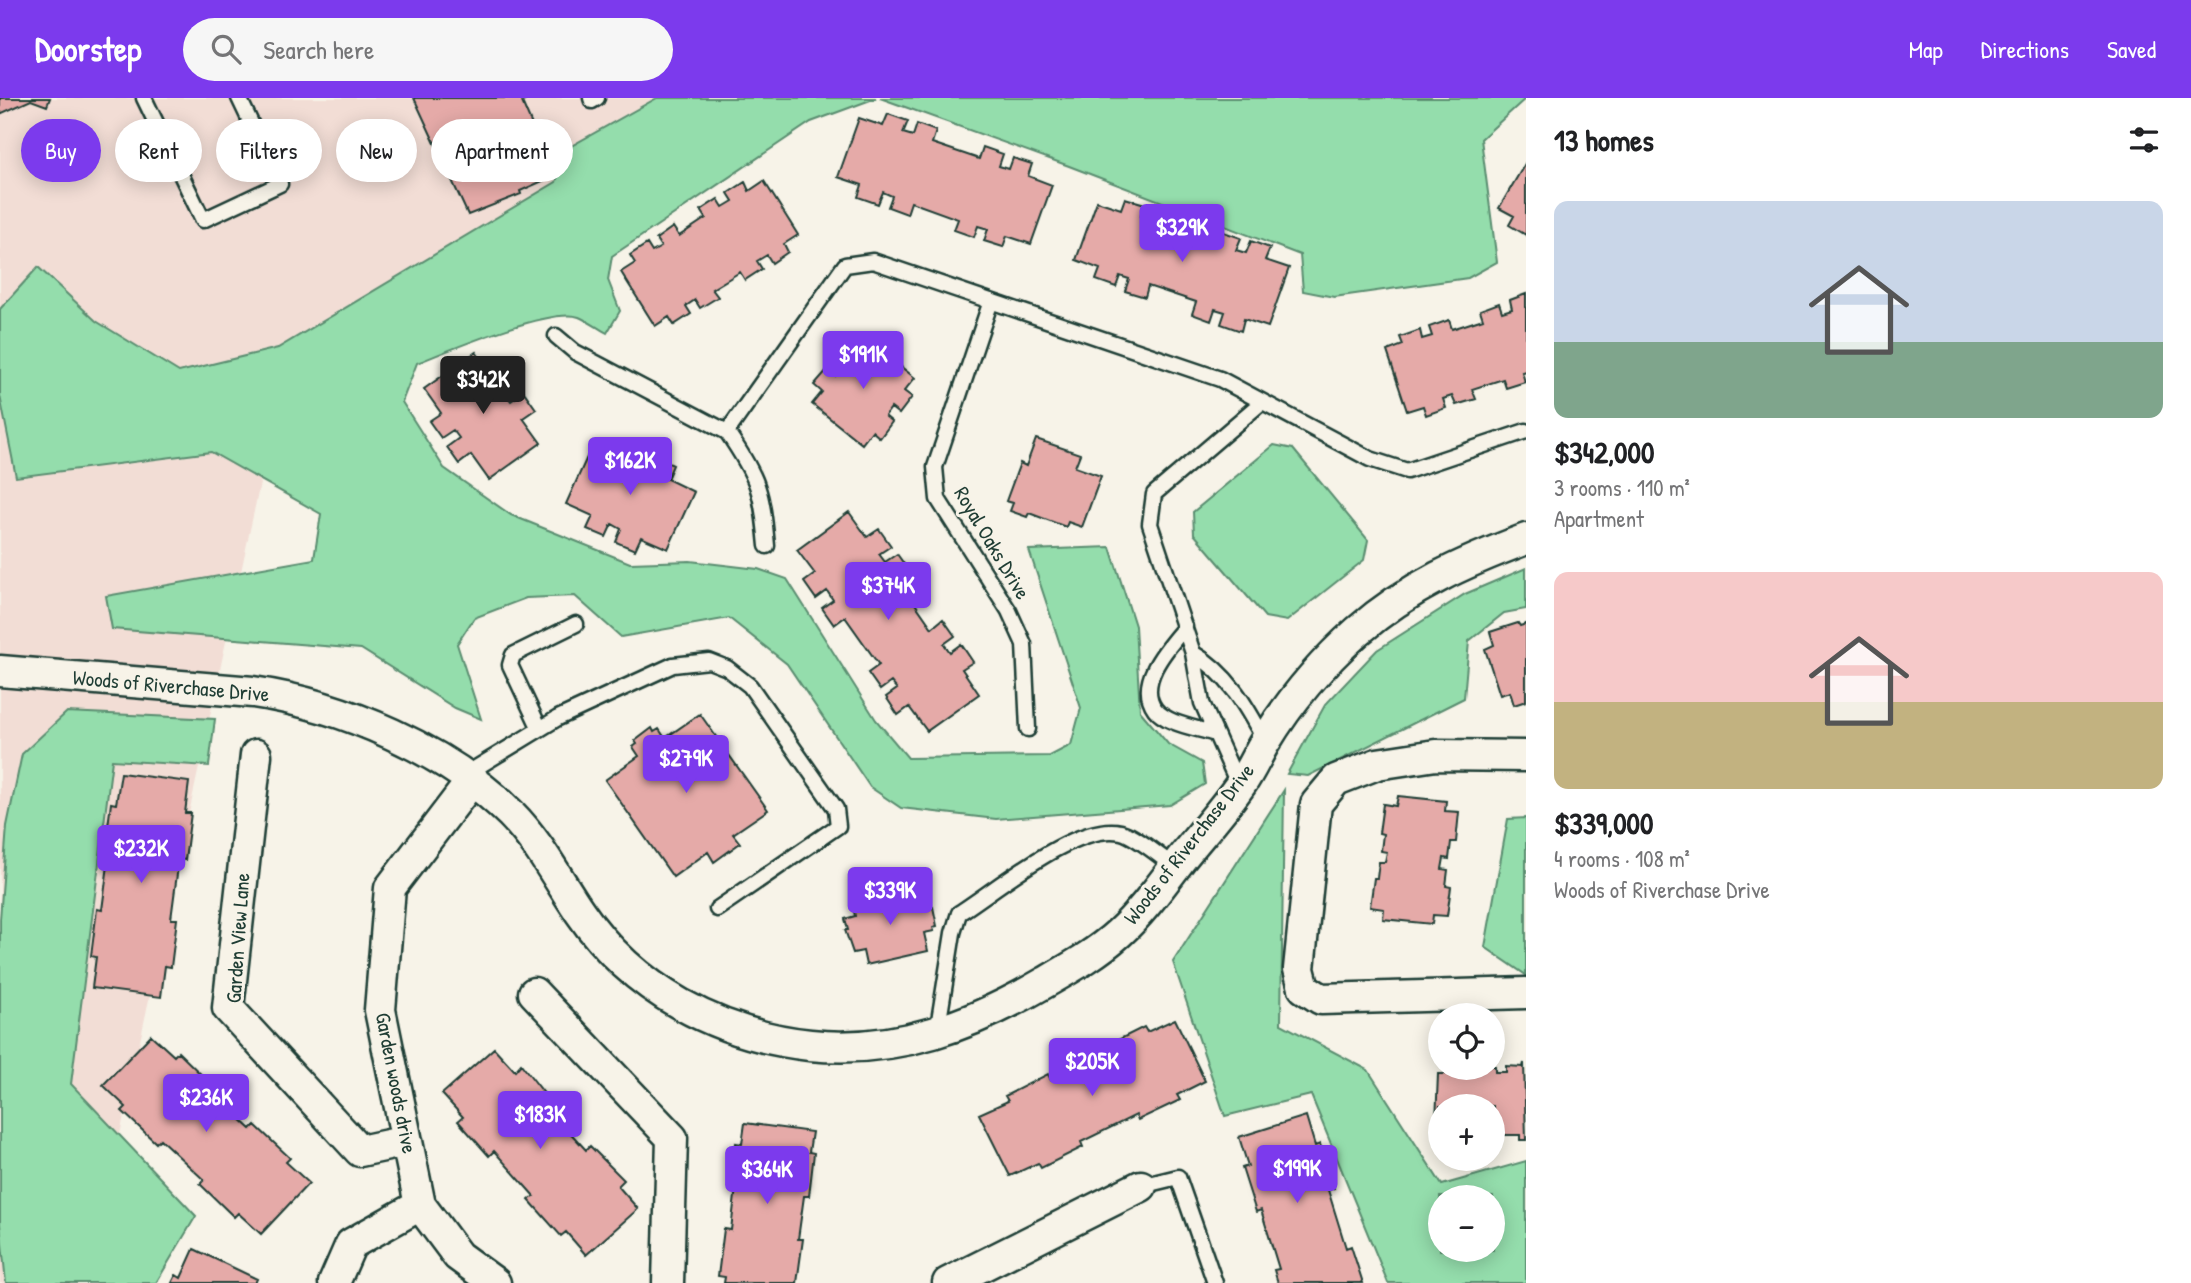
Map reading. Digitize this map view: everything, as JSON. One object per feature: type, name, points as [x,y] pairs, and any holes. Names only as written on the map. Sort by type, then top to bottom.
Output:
[{"type":"street","name":"Woods of Riverchase Drive","points":[[0,671],[176,683],[289,697],[348,716],[469,776],[515,817],[600,939],[654,988],[701,1017],[733,1029],[794,1043],[838,1048],[912,1040],[937,1034],[1014,1001],[1087,959],[1146,906],[1240,786],[1265,741],[1313,677],[1356,632],[1454,566],[1526,538]]},
{"type":"street","name":"Garden View Lane","points":[[256,755],[228,1008],[360,1151],[407,1141]]},
{"type":"street","points":[[1526,756],[1436,755],[1377,764],[1336,780],[1316,804],[1299,969],[1304,988],[1321,999],[1526,993]]},
{"type":"street","name":"Garden woods drive","points":[[420,1205],[380,1010],[390,888],[469,776]]},
{"type":"street","points":[[534,993],[672,1139],[668,1283]]},
{"type":"street","points":[[948,1283],[1142,1186]]},
{"type":"street","points":[[334,1283],[351,1244],[420,1205],[458,1256],[495,1283]]},
{"type":"lane","points":[[144,98],[203,220],[280,184],[239,98]]},
{"type":"lane","points":[[591,98],[592,101],[597,98]]},
{"type":"lane","points":[[727,432],[845,265],[873,261],[1220,380],[1370,459],[1407,471],[1526,431]]},
{"type":"lane","name":"Royal Oaks Drive","points":[[991,301],[935,467],[937,499],[1009,611],[1024,644],[1028,729]]},
{"type":"lane","points":[[556,336],[575,352],[727,432],[748,463],[762,494],[767,547]]},
{"type":"lane","points":[[1240,786],[1202,703],[1194,653],[1150,524],[1154,494],[1262,402]]},
{"type":"lane","points":[[540,729],[510,665],[513,655],[576,624]]},
{"type":"lane","points":[[1185,627],[1166,650],[1151,677],[1149,694],[1155,710],[1170,719],[1215,734]]},
{"type":"lane","points":[[1194,653],[1212,664],[1228,681],[1265,741]]},
{"type":"lane","points":[[469,776],[540,729],[673,665],[709,661],[727,668],[750,686],[836,809],[838,827],[717,909]]},
{"type":"lane","points":[[937,1034],[953,933],[959,913],[1064,845],[1094,832],[1122,832],[1175,867]]},
{"type":"lane","points":[[1142,1186],[1178,1177],[1215,1283]]},
{"type":"shaded area","points":[[0,98],[738,98],[282,381],[88,1283],[0,1283]]},
{"type":"green space","points":[[657,98],[876,98],[811,122],[612,256],[608,280],[620,311],[607,333],[579,317],[546,318],[499,332],[417,363],[402,402],[444,468],[511,515],[630,563],[690,561],[758,569],[787,579],[876,720],[908,758],[1050,756],[1071,745],[1081,708],[1029,550],[1110,547],[1135,626],[1140,711],[1168,744],[1202,763],[1205,784],[1170,805],[996,819],[901,808],[870,787],[787,664],[729,618],[621,637],[575,596],[526,598],[474,618],[457,644],[481,719],[455,708],[361,649],[112,629],[106,596],[314,559],[321,514],[211,452],[16,477],[0,396],[0,309],[38,267],[96,321],[179,372],[278,348],[556,182],[573,182],[573,145]]},
{"type":"green space","points":[[880,98],[1526,98],[1481,139],[1497,262],[1468,278],[1334,297],[1303,291],[1300,255],[1069,166]]},
{"type":"green space","points":[[1274,445],[1293,449],[1368,540],[1364,560],[1287,621],[1265,617],[1194,534],[1193,512]]},
{"type":"green space","points":[[1526,568],[1526,609],[1504,613],[1469,641],[1464,698],[1308,776],[1287,774],[1325,705],[1377,650],[1465,594]]},
{"type":"green space","points":[[67,712],[215,719],[209,766],[112,760],[71,1084],[196,1216],[156,1283],[6,1283],[0,1224],[0,919],[7,826],[22,754]]},
{"type":"green space","points":[[1284,790],[1281,1024],[1368,1070],[1428,1163],[1428,1171],[1433,1171],[1442,1185],[1491,1171],[1505,1171],[1505,1167],[1526,1161],[1526,1283],[1388,1283],[1311,1095],[1225,1116],[1173,962]]},
{"type":"green space","points":[[1526,818],[1526,975],[1485,947],[1508,819]]},
{"type":"building","points":[[0,98],[50,98],[47,106],[31,100],[0,114]]},
{"type":"building","points":[[414,98],[530,98],[522,102],[529,119],[431,119],[431,135]]},
{"type":"building","points":[[888,114],[908,121],[903,133],[913,136],[917,124],[936,131],[932,143],[979,159],[983,147],[1003,154],[999,166],[1009,169],[1013,158],[1032,164],[1028,176],[1052,185],[1031,244],[1007,236],[1003,247],[984,241],[988,229],[978,226],[974,237],[954,230],[958,219],[911,202],[907,214],[888,207],[892,196],[883,192],[878,204],[858,197],[862,185],[838,177],[859,118],[883,126]]},
{"type":"building","points":[[1526,162],[1526,235],[1509,225],[1514,216],[1499,208]]},
{"type":"building","points":[[764,181],[798,235],[784,244],[788,252],[772,263],[767,255],[757,261],[762,269],[745,280],[740,272],[712,289],[718,297],[700,308],[695,300],[686,306],[691,314],[674,325],[669,317],[655,326],[621,272],[635,263],[630,255],[647,244],[652,252],[661,247],[656,239],[673,227],[679,236],[706,218],[701,210],[718,199],[723,207],[733,201],[728,193],[745,182],[749,191]]},
{"type":"building","points":[[453,182],[540,182],[520,191],[521,194],[468,215]]},
{"type":"building","points":[[1125,198],[1145,204],[1141,216],[1150,220],[1155,208],[1174,214],[1170,227],[1217,243],[1221,231],[1241,238],[1236,250],[1246,253],[1251,241],[1270,248],[1265,260],[1289,268],[1268,327],[1244,319],[1241,331],[1221,324],[1225,312],[1215,309],[1211,321],[1192,314],[1196,302],[1148,286],[1145,297],[1125,291],[1129,279],[1120,276],[1116,287],[1096,280],[1100,269],[1076,260],[1097,201],[1121,209]]},
{"type":"building","points":[[1526,294],[1526,371],[1522,372],[1525,382],[1506,388],[1503,379],[1472,389],[1476,399],[1456,405],[1452,396],[1443,399],[1446,408],[1426,415],[1423,406],[1407,411],[1387,351],[1403,345],[1400,337],[1420,330],[1422,339],[1432,336],[1429,327],[1449,320],[1452,329],[1483,319],[1480,310],[1499,303],[1502,312],[1512,309],[1510,300]]},
{"type":"building","points":[[865,338],[915,378],[904,391],[912,397],[899,414],[891,408],[885,416],[892,422],[880,438],[872,431],[862,444],[812,404],[822,392],[814,385],[827,370],[835,376],[841,368],[833,361],[847,345],[855,352]]},
{"type":"building","points":[[476,352],[493,376],[505,367],[518,384],[505,393],[511,401],[524,392],[536,409],[523,418],[541,443],[489,480],[471,455],[459,464],[447,447],[459,438],[453,430],[441,438],[429,421],[441,413],[424,389]]},
{"type":"building","points":[[1036,439],[1080,454],[1075,467],[1101,476],[1082,527],[1068,522],[1066,527],[1029,513],[1027,517],[1010,511],[1013,503],[1006,501],[1020,463],[1026,466]]},
{"type":"building","points":[[625,444],[645,452],[638,466],[647,471],[654,456],[673,465],[667,479],[694,492],[668,549],[641,537],[635,550],[616,542],[621,529],[612,524],[606,537],[587,529],[593,516],[566,504],[592,446],[619,458]]},
{"type":"building","points":[[849,512],[867,537],[879,529],[891,546],[879,554],[885,562],[897,554],[909,571],[898,579],[932,628],[943,619],[955,636],[944,644],[950,652],[961,644],[973,662],[962,669],[979,694],[927,731],[909,707],[898,715],[886,697],[897,689],[891,682],[880,690],[868,673],[879,665],[845,617],[834,625],[822,608],[833,600],[827,591],[816,599],[804,582],[815,574],[797,550]]},
{"type":"building","points":[[1518,623],[1520,626],[1526,624],[1526,701],[1514,705],[1510,692],[1500,695],[1485,649],[1494,645],[1490,632]]},
{"type":"building","points":[[700,714],[768,810],[733,834],[740,843],[714,862],[708,852],[673,877],[605,780],[639,756],[633,747],[637,744],[635,741],[652,728],[654,732],[659,729],[665,738]]},
{"type":"building","points":[[121,773],[189,782],[185,813],[191,813],[185,860],[179,859],[171,919],[177,919],[171,967],[165,966],[161,997],[92,988],[96,957],[91,956],[97,909],[102,910],[110,850],[105,849],[111,803],[116,804]]},
{"type":"building","points":[[1398,796],[1446,801],[1445,811],[1459,812],[1456,842],[1451,842],[1449,859],[1444,858],[1442,869],[1448,870],[1446,886],[1451,887],[1447,916],[1433,915],[1432,924],[1383,919],[1384,909],[1370,907],[1374,878],[1377,878],[1379,862],[1385,862],[1387,852],[1381,851],[1383,834],[1379,833],[1383,804],[1396,806]]},
{"type":"building","points":[[914,888],[918,906],[927,904],[928,908],[933,907],[937,926],[933,927],[934,931],[924,933],[928,951],[866,965],[863,951],[853,953],[845,930],[848,930],[845,919],[855,916],[852,902]]},
{"type":"building","points":[[1175,1019],[1205,1081],[1177,1095],[1180,1100],[1138,1120],[1136,1115],[1081,1142],[1083,1147],[1041,1168],[1038,1163],[1010,1176],[979,1114],[1008,1101],[1005,1096],[1048,1074],[1051,1080],[1105,1053],[1102,1048],[1144,1027],[1147,1032]]},
{"type":"building","points":[[151,1035],[174,1056],[178,1052],[211,1084],[207,1088],[251,1129],[255,1125],[290,1158],[286,1162],[309,1183],[261,1234],[238,1213],[234,1217],[200,1184],[204,1180],[160,1139],[156,1143],[122,1111],[126,1107],[103,1085]]},
{"type":"building","points":[[494,1048],[515,1071],[521,1064],[550,1101],[545,1105],[586,1150],[590,1146],[624,1180],[618,1186],[638,1209],[586,1255],[566,1232],[561,1236],[529,1200],[534,1196],[494,1151],[489,1156],[458,1121],[463,1117],[442,1094]]},
{"type":"building","points":[[1524,1063],[1526,1140],[1520,1140],[1520,1135],[1505,1135],[1505,1094],[1437,1094],[1438,1080],[1505,1080],[1506,1066],[1523,1067]]},
{"type":"building","points":[[1306,1116],[1315,1146],[1320,1144],[1334,1188],[1328,1190],[1346,1248],[1351,1246],[1363,1283],[1278,1283],[1274,1270],[1279,1269],[1261,1210],[1256,1212],[1242,1168],[1248,1166],[1239,1137]]},
{"type":"building","points":[[745,1123],[812,1132],[809,1152],[814,1153],[809,1196],[804,1196],[798,1239],[803,1239],[797,1283],[724,1283],[725,1277],[718,1276],[724,1229],[731,1230],[736,1187],[730,1186],[736,1143],[742,1144]]},
{"type":"building","points":[[194,1249],[257,1279],[255,1283],[172,1283],[176,1275],[181,1278]]}]
